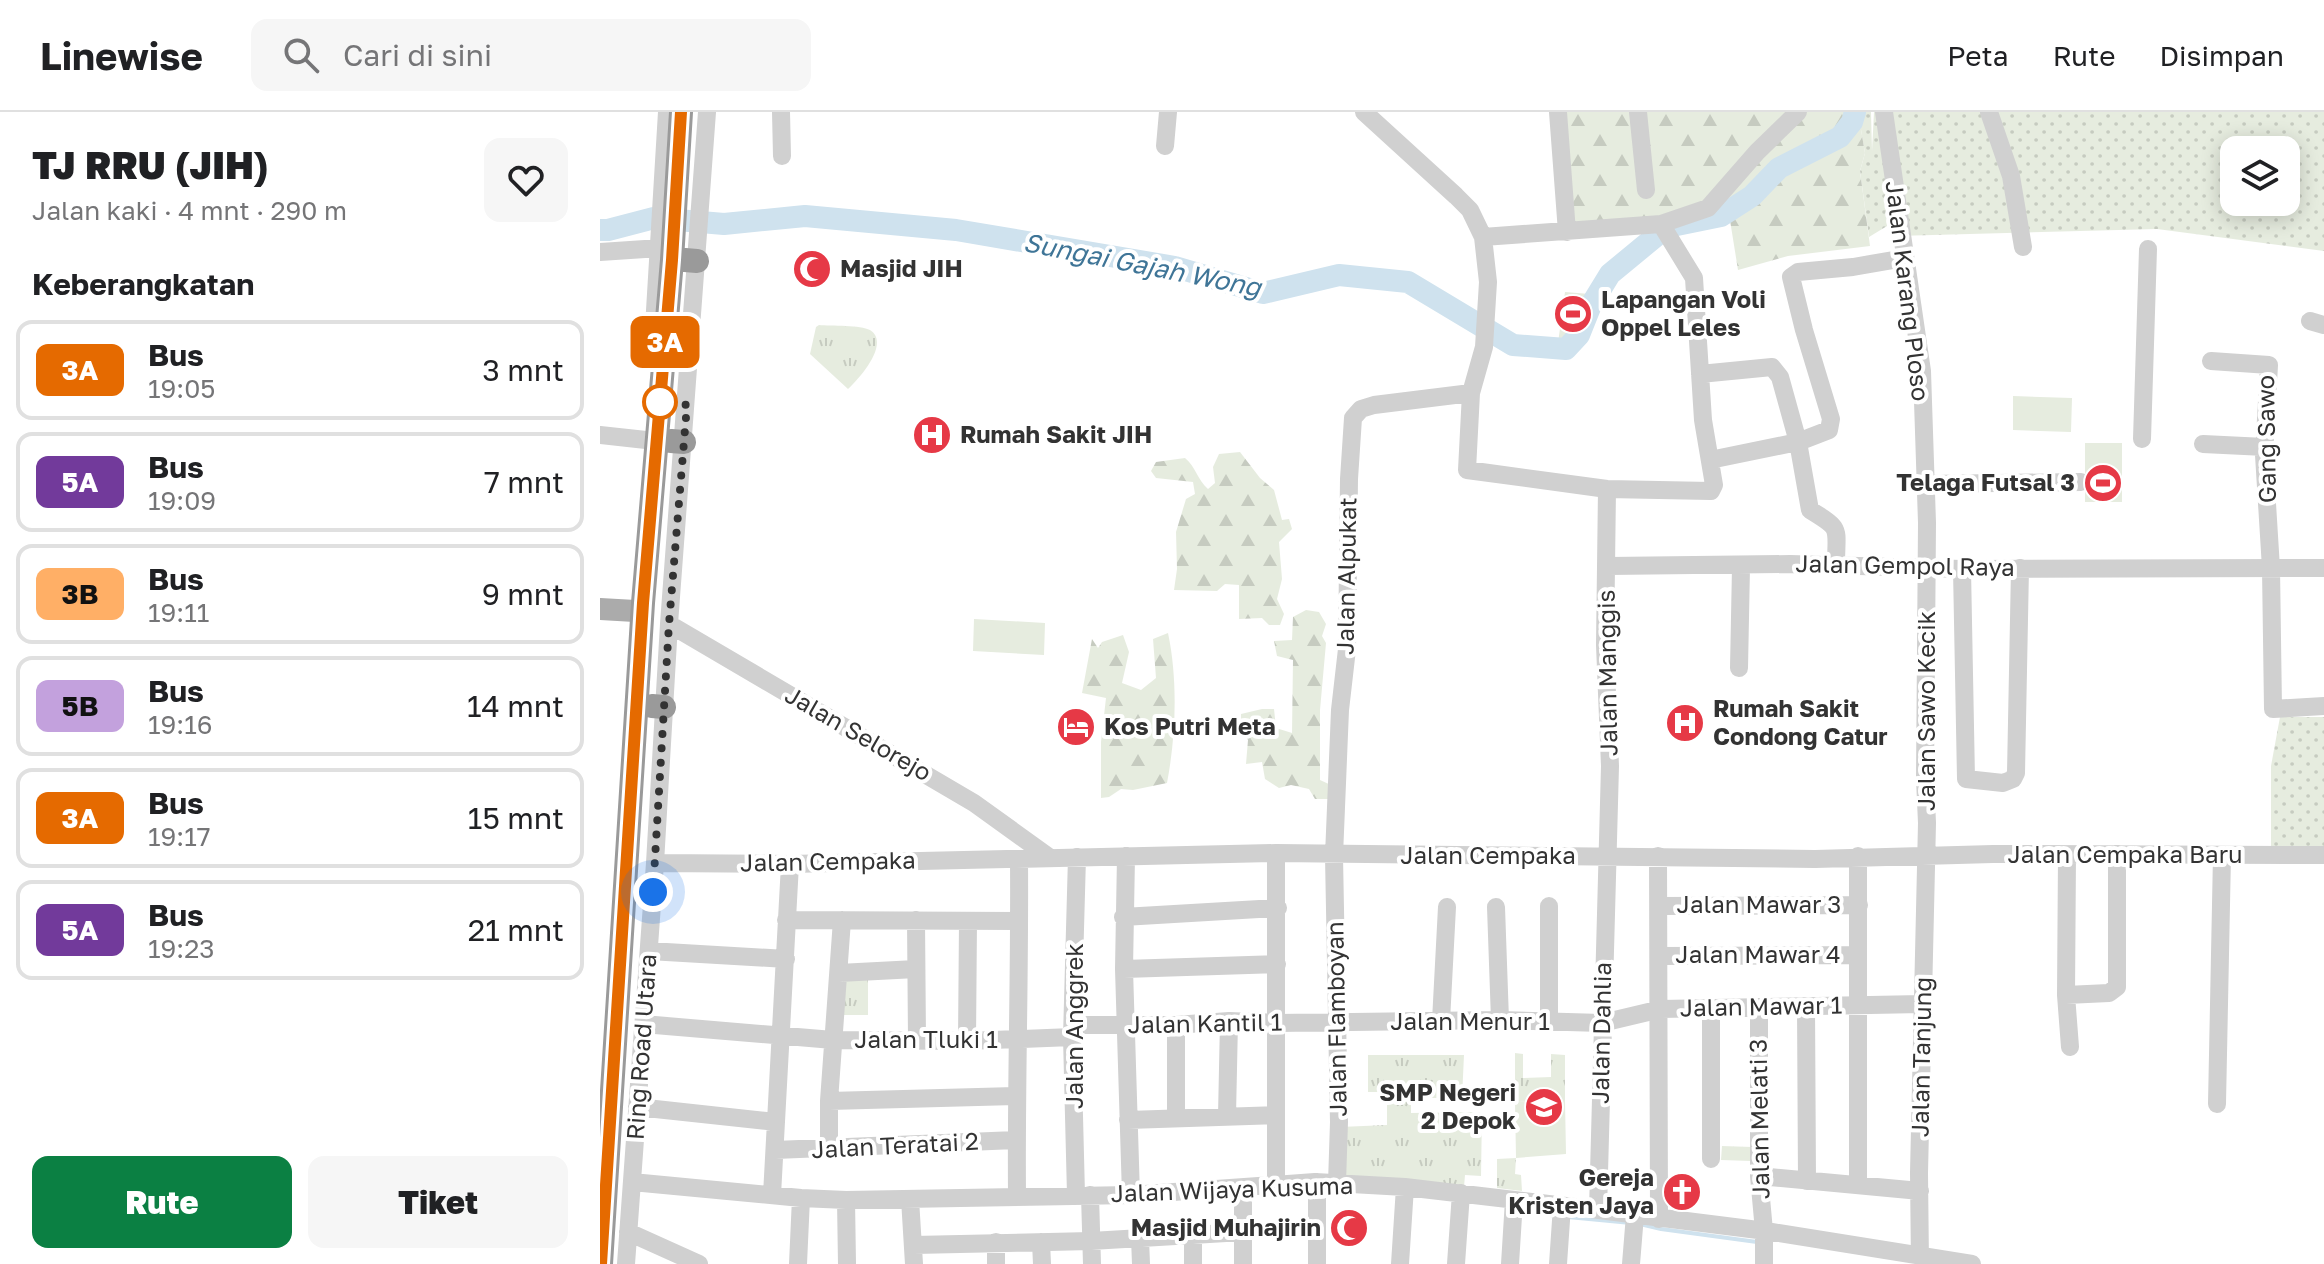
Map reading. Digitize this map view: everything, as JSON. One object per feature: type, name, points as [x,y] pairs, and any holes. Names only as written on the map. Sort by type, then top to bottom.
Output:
[{"type":"highway","points":[[601,1264],[680,255],[683,191],[681,112]]},
{"type":"highway","points":[[683,191],[695,112]]},
{"type":"highway","points":[[615,1264],[645,710]]},
{"type":"main road","points":[[600,609],[635,611]]},
{"type":"street","points":[[667,112],[683,191]]},
{"type":"street","points":[[683,191],[707,112]]},
{"type":"street","points":[[781,112],[782,156]]},
{"type":"street","points":[[1165,146],[1168,112]]},
{"type":"street","points":[[1364,112],[1470,210],[1483,237],[1488,282],[1484,347],[1471,393],[1467,470],[1607,489],[1711,491],[1714,485],[1703,420],[1694,278],[1664,230]]},
{"type":"street","points":[[1558,112],[1567,232]]},
{"type":"street","points":[[1638,112],[1646,190]]},
{"type":"street","points":[[1483,237],[1664,230],[1708,208],[1757,152],[1798,112]]},
{"type":"street","name":"Jalan Karang Ploso","points":[[1884,112],[1922,371],[1926,567]]},
{"type":"street","points":[[1989,112],[2011,176],[2023,247]]},
{"type":"street","points":[[2142,439],[2148,249]]},
{"type":"street","points":[[600,252],[680,255]]},
{"type":"street","points":[[1710,460],[1798,442],[1829,430],[1831,419],[1791,277],[1798,272],[1905,258]]},
{"type":"street","name":"Gang Sawo","points":[[2211,361],[2269,365],[2265,447],[2273,709],[2324,706]]},
{"type":"street","points":[[1700,374],[1772,367],[1780,377],[1798,442],[1810,510],[1829,520],[1836,531],[1836,565]]},
{"type":"street","name":"Jalan Alpukat","points":[[1334,856],[1340,710],[1347,649],[1349,479],[1353,418],[1361,409],[1374,405],[1471,393]]},
{"type":"street","points":[[600,435],[664,441]]},
{"type":"street","name":"Ring Road Utara","points":[[626,1264],[655,863],[635,611],[664,441]]},
{"type":"street","name":"Ring Road Utara","points":[[600,1141],[645,710],[669,624],[664,441]]},
{"type":"street","points":[[2203,444],[2265,447]]},
{"type":"street","points":[[1926,484],[2081,482]]},
{"type":"street","name":"Jalan Manggis","points":[[1607,489],[1605,645],[1610,766],[1608,857]]},
{"type":"street","name":"Jalan Gempol Raya","points":[[1608,566],[2324,568]]},
{"type":"street","points":[[1739,668],[1741,567]]},
{"type":"street","name":"Jalan Sawo Kecik","points":[[1926,567],[1927,856]]},
{"type":"street","points":[[1962,569],[1966,779],[2003,783],[2013,779],[2016,773],[2020,568]]},
{"type":"street","name":"Jalan Selorejo","points":[[669,624],[974,803],[1047,854]]},
{"type":"street","points":[[1276,853],[1276,1185]]},
{"type":"street","name":"Jalan Cempaka","points":[[655,863],[790,864],[1019,859],[1047,854],[1077,857],[1276,853],[1815,859],[1927,856]]},
{"type":"street","points":[[2066,995],[2109,993],[2117,987],[2117,854]]},
{"type":"street","points":[[2067,855],[2066,995],[2070,1047]]},
{"type":"street","points":[[2217,1104],[2222,855]]},
{"type":"street","name":"Jalan Cempaka Baru","points":[[1927,856],[2324,855]]},
{"type":"street","points":[[1126,856],[1123,917],[1131,1195]]},
{"type":"street","name":"Jalan Flamboyan","points":[[1334,856],[1337,1183]]},
{"type":"street","points":[[1658,856],[1661,1009],[1659,1219]]},
{"type":"street","points":[[1858,856],[1858,1185]]},
{"type":"street","name":"Jalan Tanjung","points":[[1921,1261],[1922,1004],[1927,856]]},
{"type":"street","name":"Jalan Anggrek","points":[[1077,857],[1072,1031],[1083,1195],[1092,1264]]},
{"type":"street","name":"Jalan Dahlia","points":[[1598,1210],[1608,857]]},
{"type":"street","points":[[1017,1196],[1015,1096],[1019,1039],[1019,859]]},
{"type":"street","points":[[772,1195],[790,864]]},
{"type":"street","name":"Jalan Mawar 3","points":[[1660,906],[1859,905]]},
{"type":"street","points":[[1549,906],[1549,1022]]},
{"type":"street","points":[[1441,1021],[1447,907]]},
{"type":"street","points":[[1496,907],[1500,1020]]},
{"type":"street","points":[[1123,917],[1278,908]]},
{"type":"street","points":[[786,920],[1019,921]]},
{"type":"street","points":[[829,1149],[829,1101],[842,920]]},
{"type":"street","points":[[916,920],[917,1040]]},
{"type":"street","points":[[967,1041],[968,921]]},
{"type":"street","points":[[649,951],[786,959]]},
{"type":"street","name":"Jalan Mawar 4","points":[[1660,956],[1857,955]]},
{"type":"street","points":[[1124,969],[1277,964]]},
{"type":"street","points":[[839,973],[916,969]]},
{"type":"street","name":"Jalan Mawar 1","points":[[1602,1023],[1661,1009],[1922,1004]]},
{"type":"street","points":[[1806,1006],[1807,1181]]},
{"type":"street","name":"Jalan Melati 3","points":[[1759,1007],[1759,1176],[1764,1264]]},
{"type":"street","points":[[1711,1008],[1711,1159]]},
{"type":"street","name":"Jalan Menur 1","points":[[1337,1023],[1500,1020],[1602,1023]]},
{"type":"street","points":[[1227,1116],[1229,1021]]},
{"type":"street","name":"Jalan Kantil 1","points":[[1072,1031],[1229,1021],[1337,1023]]},
{"type":"street","name":"Jalan Tluki 1","points":[[643,1024],[833,1040],[967,1041],[1019,1039],[1072,1031]]},
{"type":"street","points":[[1176,1025],[1176,1117]]},
{"type":"street","points":[[829,1101],[1015,1096]]},
{"type":"street","points":[[637,1107],[776,1122]]},
{"type":"street","points":[[1128,1120],[1276,1115]]},
{"type":"street","name":"Jalan Teratai 2","points":[[775,1150],[1016,1140]]},
{"type":"street","points":[[1759,1176],[1920,1191]]},
{"type":"street","name":"Jalan Wijaya Kusuma","points":[[632,1182],[846,1200],[1131,1195],[1317,1182],[1405,1187],[1461,1193],[1562,1211],[1598,1210],[1635,1220],[1659,1219],[1764,1231],[1921,1261],[1961,1263]]},
{"type":"street","points":[[1317,1182],[1317,1264]]},
{"type":"street","points":[[1400,1264],[1405,1187]]},
{"type":"street","points":[[1243,1188],[1243,1264]]},
{"type":"street","points":[[1456,1264],[1461,1193]]},
{"type":"street","points":[[798,1264],[801,1198]]},
{"type":"street","points":[[910,1199],[914,1255],[996,1242],[1091,1241],[1243,1232]]},
{"type":"street","points":[[846,1200],[847,1264]]},
{"type":"street","points":[[1510,1264],[1514,1204]]},
{"type":"street","points":[[1558,1264],[1562,1211]]},
{"type":"street","points":[[1631,1264],[1635,1220]]},
{"type":"street","points":[[628,1232],[699,1264]]},
{"type":"street","points":[[1193,1235],[1193,1264]]},
{"type":"street","points":[[1140,1238],[1141,1264]]},
{"type":"street","points":[[996,1242],[996,1264]]},
{"type":"street","points":[[1041,1242],[1042,1264]]},
{"type":"green space","points":[[1562,112],[1858,112],[1865,153],[1860,171],[1870,246],[1788,256],[1738,270],[1729,214],[1721,216],[1726,210],[1662,221],[1570,230]]},
{"type":"green space","points":[[1858,112],[1871,112],[1872,151],[1874,112],[2324,112],[2324,251],[2157,229],[1896,236],[1892,223],[1869,237],[1860,171],[1865,153]]},
{"type":"green space","name":"Lapangan Voli Oppel Leles","points":[[1565,292],[1590,294],[1577,334],[1567,345],[1558,343]]},
{"type":"green space","points":[[819,325],[860,327],[876,336],[871,361],[848,389],[810,354]]},
{"type":"green space","points":[[2013,396],[2072,398],[2071,432],[2013,430]]},
{"type":"green space","points":[[2085,443],[2122,443],[2122,502],[2085,502]]},
{"type":"green space","points":[[1240,452],[1260,478],[1274,490],[1282,520],[1289,519],[1292,529],[1279,542],[1282,579],[1277,599],[1284,614],[1280,625],[1269,625],[1262,618],[1239,619],[1239,585],[1225,584],[1217,591],[1174,590],[1176,532],[1186,499],[1195,494],[1193,482],[1156,478],[1151,471],[1156,462],[1185,458],[1208,489],[1215,483],[1213,467],[1219,454]]},
{"type":"green space","points":[[1306,610],[1319,612],[1326,624],[1322,636],[1326,643],[1320,710],[1320,780],[1331,785],[1330,799],[1315,799],[1309,789],[1291,785],[1279,788],[1265,779],[1262,762],[1246,764],[1248,740],[1241,728],[1241,714],[1274,709],[1276,728],[1292,733],[1293,660],[1277,656],[1274,641],[1292,640],[1293,617]]},
{"type":"green space","points":[[974,619],[1045,623],[1044,655],[973,651]]},
{"type":"green space","points":[[1168,633],[1175,708],[1167,783],[1133,790],[1121,789],[1101,798],[1101,742],[1106,698],[1082,693],[1092,639],[1098,648],[1102,642],[1123,635],[1129,652],[1122,683],[1141,690],[1156,678],[1153,639]]},
{"type":"green space","points":[[2280,717],[2324,717],[2324,853],[2271,852],[2271,766]]},
{"type":"green space","points":[[843,975],[868,975],[868,1015],[842,1015]]},
{"type":"green space","points":[[1515,1053],[1523,1054],[1523,1078],[1551,1077],[1551,1054],[1565,1055],[1565,1101],[1515,1102]]},
{"type":"green space","points":[[1368,1055],[1464,1055],[1462,1098],[1411,1098],[1411,1113],[1482,1112],[1481,1176],[1465,1175],[1464,1187],[1339,1175],[1340,1127],[1387,1125],[1387,1092],[1368,1092]]},
{"type":"green space","points":[[1565,1101],[1566,1154],[1516,1158],[1515,1102]]},
{"type":"green space","points":[[1722,1146],[1752,1147],[1751,1161],[1721,1160]]},
{"type":"green space","points":[[1516,1158],[1515,1174],[1521,1175],[1522,1191],[1497,1188],[1497,1159]]},
{"type":"waterway","name":"Sungai Gajah Wong","points":[[600,230],[654,218],[724,224],[805,216],[956,230],[1175,267],[1263,293],[1339,275],[1408,282],[1513,345],[1566,349],[1579,335],[1591,305],[1610,274],[1667,227],[1721,216],[1752,196],[1779,168],[1840,137],[1852,122],[1855,112]]},
{"type":"waterway","points":[[1521,1210],[1555,1216]]},
{"type":"waterway","points":[[1568,1217],[1631,1223]]},
{"type":"waterway","points":[[1640,1224],[1757,1242]]},
{"type":"bus line","name":"3A","points":[[601,1264],[612,1131],[643,603],[672,260],[681,112]]},
{"type":"place","name":"Masjid JIH","points":[[812,269]]},
{"type":"place","name":"Lapangan Voli Oppel Leles","points":[[1573,314]]},
{"type":"place","name":"Rumah Sakit JIH","points":[[932,435]]},
{"type":"place","name":"Telaga Futsal 3","points":[[2103,483]]},
{"type":"place","name":"Rumah Sakit Condong Catur","points":[[1685,723]]},
{"type":"place","name":"Kos Putri Meta","points":[[1076,727]]},
{"type":"place","name":"SMP Negeri 2 Depok","points":[[1544,1107]]},
{"type":"place","name":"Gereja Kristen Jaya","points":[[1682,1192]]},
{"type":"place","name":"Masjid Muhajirin","points":[[1349,1228]]},
{"type":"route","points":[[653,892],[669,624],[687,405],[660,402]]}]
